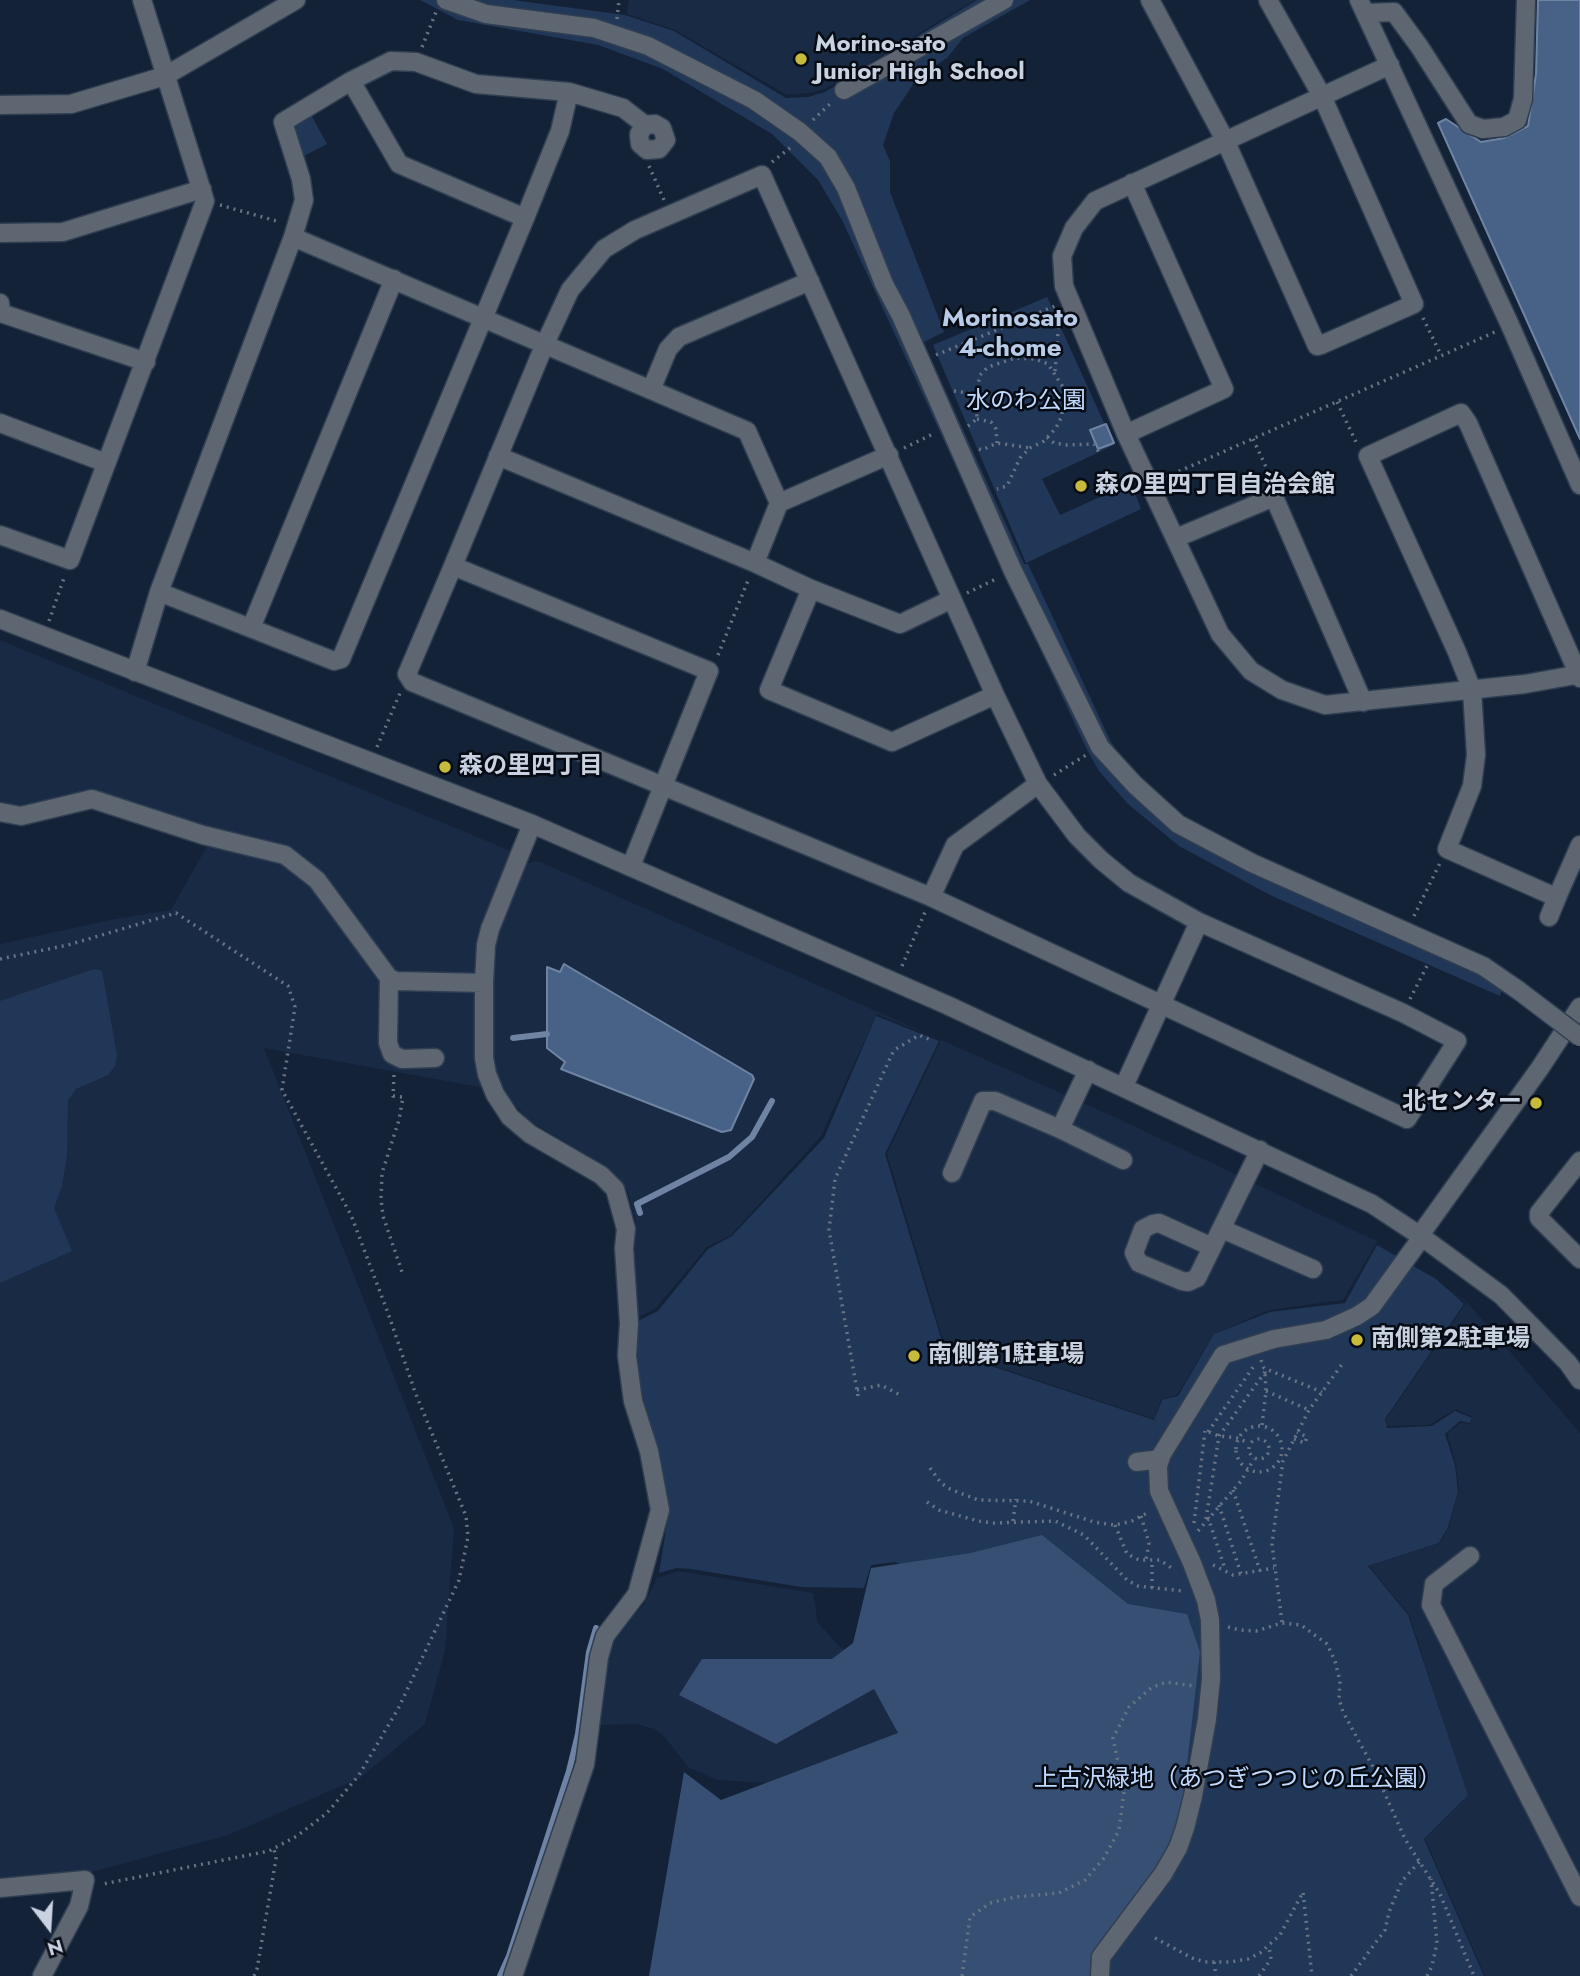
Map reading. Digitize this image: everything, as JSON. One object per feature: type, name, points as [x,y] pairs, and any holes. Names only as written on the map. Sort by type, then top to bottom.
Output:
[{"type":"street","points":[[0,535],[70,560],[146,362],[203,195],[142,0]]},
{"type":"street","points":[[0,105],[71,104],[165,76],[296,0]]},
{"type":"street","points":[[844,90],[1004,0]]},
{"type":"street","points":[[1150,0],[1225,140],[1317,346],[1414,304],[1322,96],[1268,0]]},
{"type":"street","points":[[1362,6],[1394,12],[1469,124],[1483,129],[1504,127],[1517,120],[1523,99],[1526,0]]},
{"type":"street","points":[[441,5],[594,28],[648,46],[754,100],[803,135],[828,157],[846,188],[884,284],[950,426],[962,444],[977,489],[1013,570],[1100,747],[1135,785],[1178,824],[1252,863],[1483,966],[1580,1037]]},
{"type":"street","points":[[1362,6],[1510,325],[1580,485]]},
{"type":"street","points":[[135,672],[159,592],[293,237],[304,200],[301,179],[284,122],[351,81],[391,61],[416,62],[476,84],[569,92],[623,108],[645,125],[655,124],[665,132],[663,146],[650,151]]},
{"type":"street","points":[[1390,65],[1095,201],[1074,228],[1062,256],[1064,286],[1126,434],[1220,634],[1251,671],[1282,690],[1325,705],[1363,702],[1472,690],[1525,684],[1580,675],[1461,413],[1368,456],[1472,690],[1476,755],[1472,786],[1447,849],[1551,895],[1558,895]]},
{"type":"street","points":[[351,81],[398,164],[525,218]]},
{"type":"street","points":[[159,592],[334,661],[341,659],[560,131],[569,92]]},
{"type":"street","points":[[762,175],[995,695],[1038,784],[1077,836],[1129,883],[1199,922],[1403,1013],[1457,1041],[1407,1119],[931,897],[412,682],[407,674],[570,290],[604,249],[635,230],[762,175]]},
{"type":"street","points":[[1126,434],[1224,389],[1132,183]]},
{"type":"street","points":[[0,233],[63,232],[203,195]]},
{"type":"street","points":[[293,237],[544,346],[747,430],[779,503]]},
{"type":"street","points":[[251,628],[394,279]]},
{"type":"street","points":[[651,390],[668,349],[679,337],[810,281]]},
{"type":"street","points":[[0,303],[1,313],[146,362]]},
{"type":"street","points":[[0,423],[106,463]]},
{"type":"street","points":[[755,563],[779,503],[889,455]]},
{"type":"street","points":[[498,456],[900,624],[952,599]]},
{"type":"street","points":[[1176,538],[1273,497],[1363,702]]},
{"type":"street","points":[[453,566],[709,671],[631,866]]},
{"type":"street","points":[[811,589],[769,690],[892,742],[995,695]]},
{"type":"street","points":[[0,619],[532,824],[895,982],[1260,1150],[1372,1204],[1421,1236],[1501,1294],[1568,1363],[1580,1380]]},
{"type":"street","points":[[931,897],[955,845],[1038,784]]},
{"type":"street","points":[[0,812],[21,816],[92,799],[203,835],[285,855],[317,880],[389,978],[396,981],[484,983]]},
{"type":"street","points":[[513,1976],[584,1764],[599,1657],[605,1636],[637,1594],[660,1510],[649,1451],[633,1401],[627,1356],[629,1323],[624,1248],[626,1229],[615,1189],[601,1175],[530,1133],[510,1117],[495,1094],[484,1058],[484,983],[490,929],[532,824]]},
{"type":"street","points":[[1549,917],[1580,845]]},
{"type":"street","points":[[1124,1086],[1199,922]]},
{"type":"street","points":[[389,978],[388,1043],[392,1054],[402,1059],[435,1058]]},
{"type":"street","points":[[1100,1976],[1101,1957],[1163,1874],[1185,1828],[1203,1748],[1210,1688],[1210,1620],[1190,1559],[1159,1490],[1160,1459],[1223,1355],[1274,1339],[1326,1330],[1357,1316],[1371,1306],[1540,1068],[1580,1007]]},
{"type":"street","points":[[1060,1129],[1088,1070]]},
{"type":"street","points":[[952,1173],[983,1101],[995,1101],[1123,1160]]},
{"type":"street","points":[[1212,1247],[1260,1150]]},
{"type":"street","points":[[1580,1160],[1539,1213],[1539,1218],[1580,1259]]},
{"type":"street","points":[[1222,1229],[1313,1269]]},
{"type":"street","points":[[1137,1462],[1160,1459]]},
{"type":"street","points":[[1470,1556],[1434,1584],[1432,1605],[1580,1897]]},
{"type":"street","points":[[0,1888],[85,1880],[79,1906],[44,1975]]},
{"type":"path","points":[[416,62],[441,5]]},
{"type":"path","points":[[762,175],[775,158],[803,135],[844,90]]},
{"type":"path","points":[[650,151],[646,161],[670,215]]},
{"type":"path","points":[[203,195],[289,225],[293,237]]},
{"type":"path","points":[[921,361],[1071,303]]},
{"type":"path","points":[[1055,373],[1059,318],[1071,303]]},
{"type":"path","points":[[1414,304],[1441,356]]},
{"type":"path","points":[[1150,484],[1510,325]]},
{"type":"path","points":[[977,419],[976,394],[979,375],[988,366],[1015,358],[1035,359],[1048,364],[1063,387],[1065,401],[1062,416],[1047,437],[1020,458],[1007,486],[993,490],[977,489]]},
{"type":"path","points":[[1337,402],[1361,454],[1368,456]]},
{"type":"path","points":[[997,443],[996,429],[991,422],[977,419],[968,425],[962,444],[982,450],[997,443],[1030,448]]},
{"type":"path","points":[[889,455],[950,426]]},
{"type":"path","points":[[1047,437],[1054,443],[1067,445],[1094,444],[1100,454]]},
{"type":"path","points":[[1253,439],[1274,484],[1273,497]]},
{"type":"path","points":[[43,636],[70,560]]},
{"type":"path","points":[[709,671],[755,563]]},
{"type":"path","points":[[952,599],[1013,570]]},
{"type":"path","points":[[371,762],[407,674]]},
{"type":"path","points":[[1059,772],[1080,759]]},
{"type":"path","points":[[1406,932],[1447,849]]},
{"type":"path","points":[[895,982],[931,897]]},
{"type":"path","points":[[0,960],[68,945],[176,913],[288,986],[295,1007],[282,1090],[351,1215],[415,1392],[466,1516],[468,1537],[459,1580],[398,1709],[359,1775],[327,1813],[297,1836],[274,1849],[104,1885],[85,1880]]},
{"type":"path","points":[[1403,1013],[1437,946]]},
{"type":"path","points":[[858,1396],[829,1230],[835,1179],[892,1054],[919,1035],[931,1040]]},
{"type":"path","points":[[395,1055],[393,1096],[403,1097],[399,1120],[382,1173],[381,1199],[383,1216],[402,1272]]},
{"type":"path","points":[[1254,1458],[1233,1490],[1192,1538],[1205,1431],[1208,1432],[1260,1357],[1266,1391],[1262,1426]]},
{"type":"path","points":[[1282,1623],[1274,1568],[1273,1532],[1281,1462],[1282,1446],[1278,1435],[1262,1426],[1248,1428],[1237,1438],[1235,1450],[1238,1460],[1248,1470],[1265,1471],[1281,1462],[1309,1410],[1343,1363]]},
{"type":"path","points":[[1264,1370],[1322,1392]]},
{"type":"path","points":[[1225,1571],[1207,1518],[1219,1436],[1264,1370]]},
{"type":"path","points":[[857,1390],[881,1385],[902,1396]]},
{"type":"path","points":[[1266,1391],[1309,1410]]},
{"type":"path","points":[[1265,1441],[1271,1430]]},
{"type":"path","points":[[1208,1432],[1249,1443],[1255,1440],[1265,1441]]},
{"type":"path","points":[[1294,1439],[1305,1443],[1307,1437],[1297,1433]]},
{"type":"path","points":[[1249,1443],[1249,1454],[1261,1459],[1268,1454],[1269,1448],[1265,1441]]},
{"type":"path","points":[[930,1468],[941,1483],[956,1492],[984,1501],[1029,1501],[1094,1522],[1115,1525],[1164,1505]]},
{"type":"path","points":[[1233,1490],[1260,1571]]},
{"type":"path","points":[[1013,1521],[1016,1499]]},
{"type":"path","points":[[928,1502],[939,1510],[978,1521],[1055,1521],[1084,1535],[1127,1580],[1138,1586],[1192,1592],[1200,1585]]},
{"type":"path","points":[[1219,1505],[1241,1574]]},
{"type":"path","points":[[1141,1516],[1149,1543],[1152,1588]]},
{"type":"path","points":[[1115,1525],[1127,1555],[1134,1559],[1165,1562],[1191,1582],[1200,1585]]},
{"type":"path","points":[[1190,1559],[1203,1559],[1233,1575],[1274,1568]]},
{"type":"path","points":[[1210,1620],[1240,1630],[1256,1631],[1282,1623],[1301,1625],[1327,1644],[1335,1661],[1343,1712],[1373,1767],[1405,1839],[1431,1877],[1474,1976]]},
{"type":"path","points":[[962,1976],[970,1917],[990,1903],[1015,1897],[1059,1893],[1085,1880],[1104,1858],[1119,1830],[1124,1792],[1113,1738],[1129,1707],[1151,1688],[1166,1682],[1210,1688]]},
{"type":"path","points":[[254,1976],[276,1859],[274,1849]]},
{"type":"path","points":[[1351,1976],[1385,1930],[1389,1912],[1402,1881],[1420,1861]]},
{"type":"path","points":[[1427,1976],[1437,1943],[1431,1877]]},
{"type":"path","points":[[1155,1938],[1192,1958],[1214,1962],[1248,1959],[1269,1946],[1286,1925],[1303,1892],[1312,1976]]},
{"type":"path","points":[[1259,1976],[1271,1958],[1269,1946]]},
{"type":"path","points":[[1214,1962],[1216,1976]]},
{"type":"shaded area","name":"Morino-sato Junior High School","points":[[629,0],[975,0],[825,89],[787,95],[675,30],[627,14]]},
{"type":"shaded area","points":[[1538,0],[1580,0],[1580,439],[1438,123],[1446,119],[1481,142],[1504,138],[1528,126],[1536,74]]},
{"type":"shaded area","points":[[1106,424],[1114,443],[1098,449],[1090,430]]},
{"type":"shaded area","points":[[0,640],[511,851],[510,859],[519,865],[538,861],[1119,1119],[1376,1241],[1467,1302],[1580,1433],[1580,1976],[1485,1976],[1425,1839],[1468,1795],[1409,1615],[1369,1566],[1440,1543],[1449,1526],[1459,1491],[1456,1465],[1447,1433],[1460,1423],[1470,1424],[1473,1417],[1456,1409],[1429,1425],[1386,1426],[1386,1419],[1466,1303],[1377,1242],[1343,1300],[1269,1310],[1214,1334],[1177,1395],[1161,1400],[1154,1419],[962,1355],[942,1337],[887,1154],[941,1040],[877,1014],[821,1136],[731,1235],[707,1247],[655,1309],[634,1319],[636,1222],[627,1189],[604,1165],[532,1122],[501,1091],[264,1048],[454,1528],[445,1650],[425,1724],[360,1778],[228,1835],[92,1872],[0,1879],[0,944],[171,910],[216,830],[96,793],[23,807],[0,803]]},
{"type":"shaded area","points":[[564,964],[752,1075],[754,1079],[731,1130],[722,1132],[561,1069],[565,1062],[547,1048],[547,967],[560,972]]},
{"type":"shaded area","points":[[1042,1535],[1128,1604],[1187,1614],[1200,1652],[1174,1877],[1089,1976],[649,1976],[684,1772],[721,1800],[898,1733],[874,1689],[776,1744],[679,1695],[702,1659],[832,1659],[853,1643],[871,1568],[971,1553]]},
{"type":"shaded area","points":[[679,1571],[813,1593],[818,1623],[841,1648],[860,1654],[903,1654],[907,1776],[804,1785],[717,1780],[688,1767],[664,1736],[655,1729],[636,1724],[598,1725],[605,1649],[628,1616],[643,1606],[657,1578]]},
{"type":"green space","points":[[420,0],[513,0],[625,15],[674,31],[786,98],[808,97],[825,92],[977,0],[1030,0],[963,38],[947,58],[918,77],[894,113],[883,145],[890,161],[890,192],[944,332],[920,344],[937,372],[1024,564],[1028,564],[1111,742],[1137,780],[1178,816],[1196,827],[1402,924],[1479,969],[1502,988],[1500,996],[1272,896],[1179,846],[1128,804],[1099,771],[842,220],[818,180],[772,134],[663,69],[598,45],[458,20]]},
{"type":"green space","points":[[310,113],[327,144],[302,157],[293,131],[296,120]]},
{"type":"green space","name":"水のわ公園","points":[[1047,297],[1114,445],[1042,479],[1060,515],[1131,483],[1141,509],[1026,563],[933,345]]},
{"type":"green space","points":[[94,969],[102,971],[117,1055],[115,1066],[108,1075],[76,1089],[68,1100],[67,1155],[62,1186],[54,1208],[72,1251],[0,1283],[0,1001]]},
{"type":"green space","name":"上古沢緑地（あつぎつつじの丘公園）","points":[[876,1016],[939,1041],[885,1154],[941,1338],[961,1356],[1154,1420],[1162,1400],[1178,1396],[1214,1334],[1270,1312],[1345,1303],[1377,1245],[1436,1279],[1464,1304],[1385,1419],[1387,1428],[1432,1426],[1455,1411],[1472,1418],[1470,1423],[1460,1421],[1445,1434],[1455,1465],[1458,1492],[1448,1527],[1439,1543],[1368,1566],[1408,1615],[1468,1795],[1424,1839],[1484,1976],[888,1976],[960,1586],[895,1562],[871,1565],[864,1588],[801,1587],[691,1569],[677,1568],[659,1573],[667,1523],[654,1448],[640,1401],[636,1322],[658,1311],[708,1249],[732,1236],[824,1138]]},
{"type":"waterway","points":[[513,1038],[547,1034]]},
{"type":"waterway","points":[[640,1213],[637,1204],[729,1157],[752,1137],[772,1101]]},
{"type":"waterway","points":[[500,1976],[509,1956],[569,1771],[578,1734],[589,1652],[596,1628]]},
{"type":"place","name":"Morino-sato Junior High School","points":[[801,59]]},
{"type":"place","name":"森の里四丁目自治会館","points":[[1081,486]]},
{"type":"place","name":"森の里四丁目","points":[[445,767]]},
{"type":"place","name":"北センター","points":[[1536,1103]]},
{"type":"place","name":"南側第２駐車場","points":[[1357,1340]]},
{"type":"place","name":"南側第1駐車場","points":[[914,1356]]},
{"type":"district","name":"Morinosato 4-chome","points":[[1010,335]]}]
